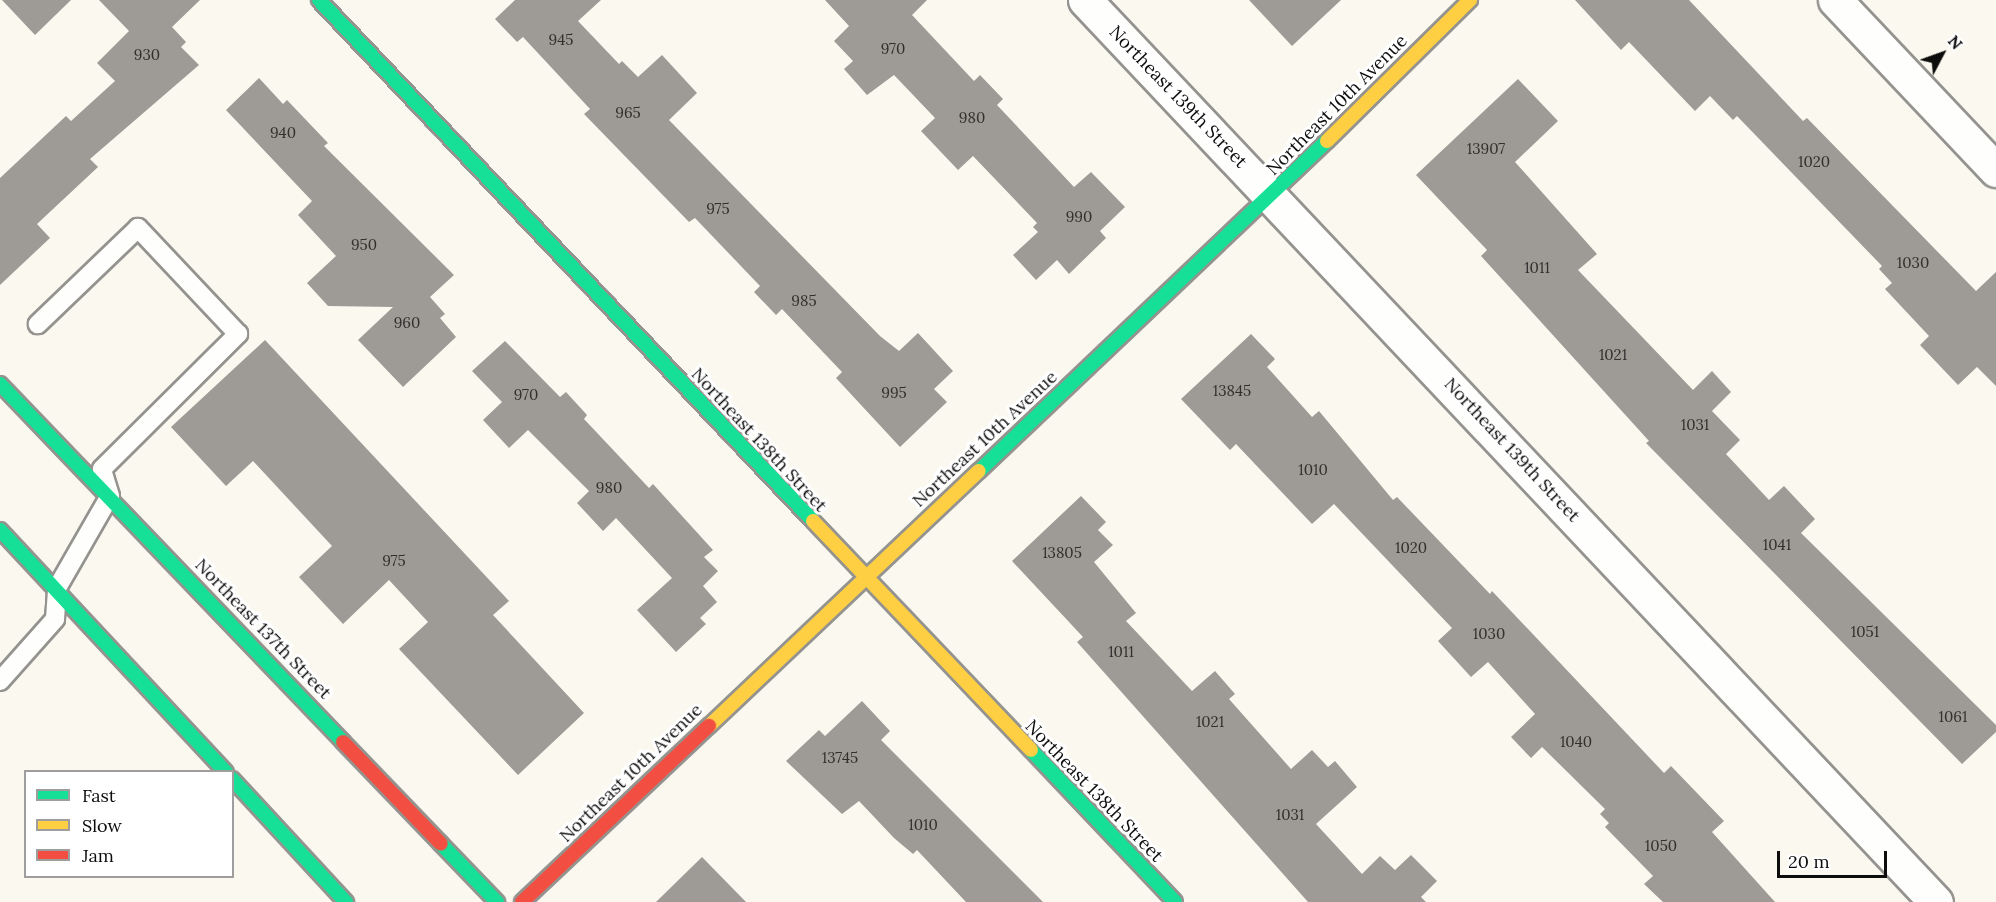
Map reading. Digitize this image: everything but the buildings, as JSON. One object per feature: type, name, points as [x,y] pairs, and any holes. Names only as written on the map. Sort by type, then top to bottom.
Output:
[{"type":"street","name":"Northeast 138th Street","points":[[319,0],[864,577],[1175,902]]},
{"type":"street","name":"Northeast 139th Street","points":[[1085,0],[1272,195],[1936,902]]},
{"type":"street","name":"Northeast 10th Avenue","points":[[522,902],[864,577],[1272,195],[1470,0]]},
{"type":"street","points":[[1835,0],[1996,170]]},
{"type":"street","name":"Northeast 137th Street","points":[[0,384],[110,496],[497,902]]},
{"type":"street","points":[[0,530],[57,588],[225,770]]},
{"type":"street","points":[[234,781],[346,902]]},
{"type":"lane","points":[[0,681],[55,619],[57,588],[110,496],[102,469],[238,334],[138,228],[38,324]]},
{"type":"traffic: fast","points":[[319,0],[813,521]]},
{"type":"traffic: fast","points":[[979,471],[1327,141]]},
{"type":"traffic: fast","points":[[0,384],[343,742]]},
{"type":"traffic: fast","points":[[0,530],[224,770]]},
{"type":"traffic: fast","points":[[1031,750],[1175,902]]},
{"type":"traffic: fast","points":[[234,781],[346,902]]},
{"type":"traffic: fast","points":[[441,844],[497,902]]},
{"type":"traffic: slow","points":[[1327,141],[1470,0]]},
{"type":"traffic: slow","points":[[709,726],[979,471]]},
{"type":"traffic: slow","points":[[813,521],[1031,750]]},
{"type":"traffic: jam","points":[[522,902],[709,726]]},
{"type":"traffic: jam","points":[[343,742],[441,844]]}]
